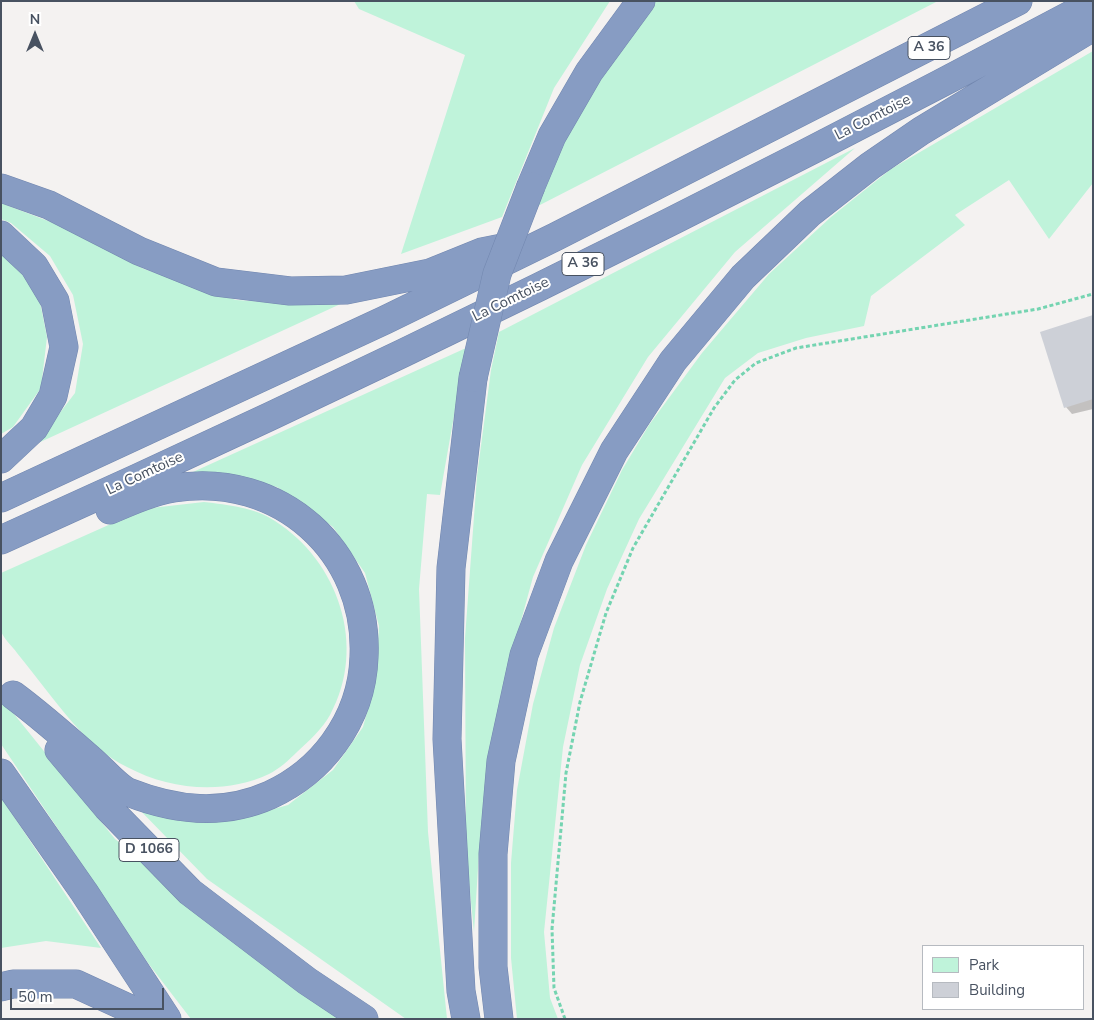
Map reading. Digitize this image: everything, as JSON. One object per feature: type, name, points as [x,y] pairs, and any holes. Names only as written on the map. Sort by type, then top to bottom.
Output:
[{"type":"highway","points":[[466,1019],[461,991],[447,739],[452,568],[473,378],[497,274],[552,136],[590,72],[641,1]]},
{"type":"highway","name":"A 36","points":[[1,498],[385,320],[555,237],[839,94],[1018,1]]},
{"type":"highway","name":"La Comtoise","points":[[1,540],[396,356],[573,269],[856,127],[1093,3]]},
{"type":"highway","points":[[499,1019],[493,967],[493,854],[501,761],[527,646],[559,561],[614,451],[673,361],[743,277],[810,213],[870,166],[921,131],[1093,27]]},
{"type":"highway","points":[[1,188],[49,205],[139,251],[216,282],[290,291],[346,290],[430,273],[482,252],[555,237]]},
{"type":"highway","points":[[1,235],[34,266],[55,300],[64,347],[53,396],[34,428],[1,458]]},
{"type":"highway","points":[[7,687],[51,723],[126,791],[163,804],[197,809],[225,808],[255,802],[285,788],[308,772],[328,752],[344,730],[357,702],[364,670],[365,638],[360,606],[348,576],[333,550],[313,528],[289,510],[261,497],[233,489],[203,487],[175,488],[148,494],[100,514],[65,511]]},
{"type":"highway","name":"D 1066","points":[[7,687],[107,807],[190,892],[307,981],[364,1019]]},
{"type":"highway","points":[[1,773],[84,892],[167,1019]]},
{"type":"highway","points":[[1,987],[13,984],[76,984],[128,1008],[140,1019]]},
{"type":"path","points":[[565,1019],[554,988],[552,929],[566,772],[580,702],[606,613],[633,548],[714,408],[736,380],[756,363],[796,348],[1038,309],[1093,294]]},
{"type":"green space","points":[[354,1],[610,1],[554,88],[502,217],[401,254],[465,55],[359,9]]},
{"type":"green space","points":[[656,1],[938,1],[538,206],[556,157],[585,102]]},
{"type":"green space","points":[[1093,51],[1093,183],[1049,239],[1009,180],[955,215],[965,225],[871,296],[864,326],[806,338],[758,353],[725,378],[639,519],[607,589],[580,665],[563,747],[544,932],[550,998],[558,1019],[517,1019],[511,958],[511,863],[517,790],[533,704],[554,628],[586,545],[622,470],[649,425],[702,353],[769,274],[831,217],[891,169]]},
{"type":"green space","points":[[855,148],[735,252],[648,357],[582,465],[533,577],[501,694],[479,852],[474,932],[466,852],[465,638],[477,476],[491,370],[499,332]]},
{"type":"green space","points":[[1,203],[56,224],[144,269],[236,300],[298,304],[347,301],[36,444],[75,393],[83,344],[73,295],[50,256],[11,223],[1,219]]},
{"type":"green space","points":[[1,252],[8,255],[38,292],[47,337],[41,388],[13,427],[1,434]]},
{"type":"green space","points":[[466,348],[440,495],[427,494],[419,589],[428,832],[447,1019],[406,1019],[207,879],[134,804],[179,820],[231,821],[288,805],[333,770],[363,727],[376,679],[379,626],[365,573],[333,527],[277,487],[193,472]]},
{"type":"green space","points":[[204,502],[241,507],[267,516],[297,538],[316,558],[330,582],[340,607],[346,634],[346,661],[341,688],[330,715],[319,730],[291,758],[273,772],[252,781],[216,787],[197,787],[161,781],[119,763],[98,748],[66,714],[1,631],[1,573],[151,508]]},
{"type":"green space","points":[[1,698],[115,839],[307,992],[346,1019],[191,1019],[148,963],[1,744]]},
{"type":"green space","points":[[1,797],[101,948],[46,941],[1,948]]},
{"type":"building","points":[[1093,315],[1093,399],[1064,408],[1040,332]]}]
